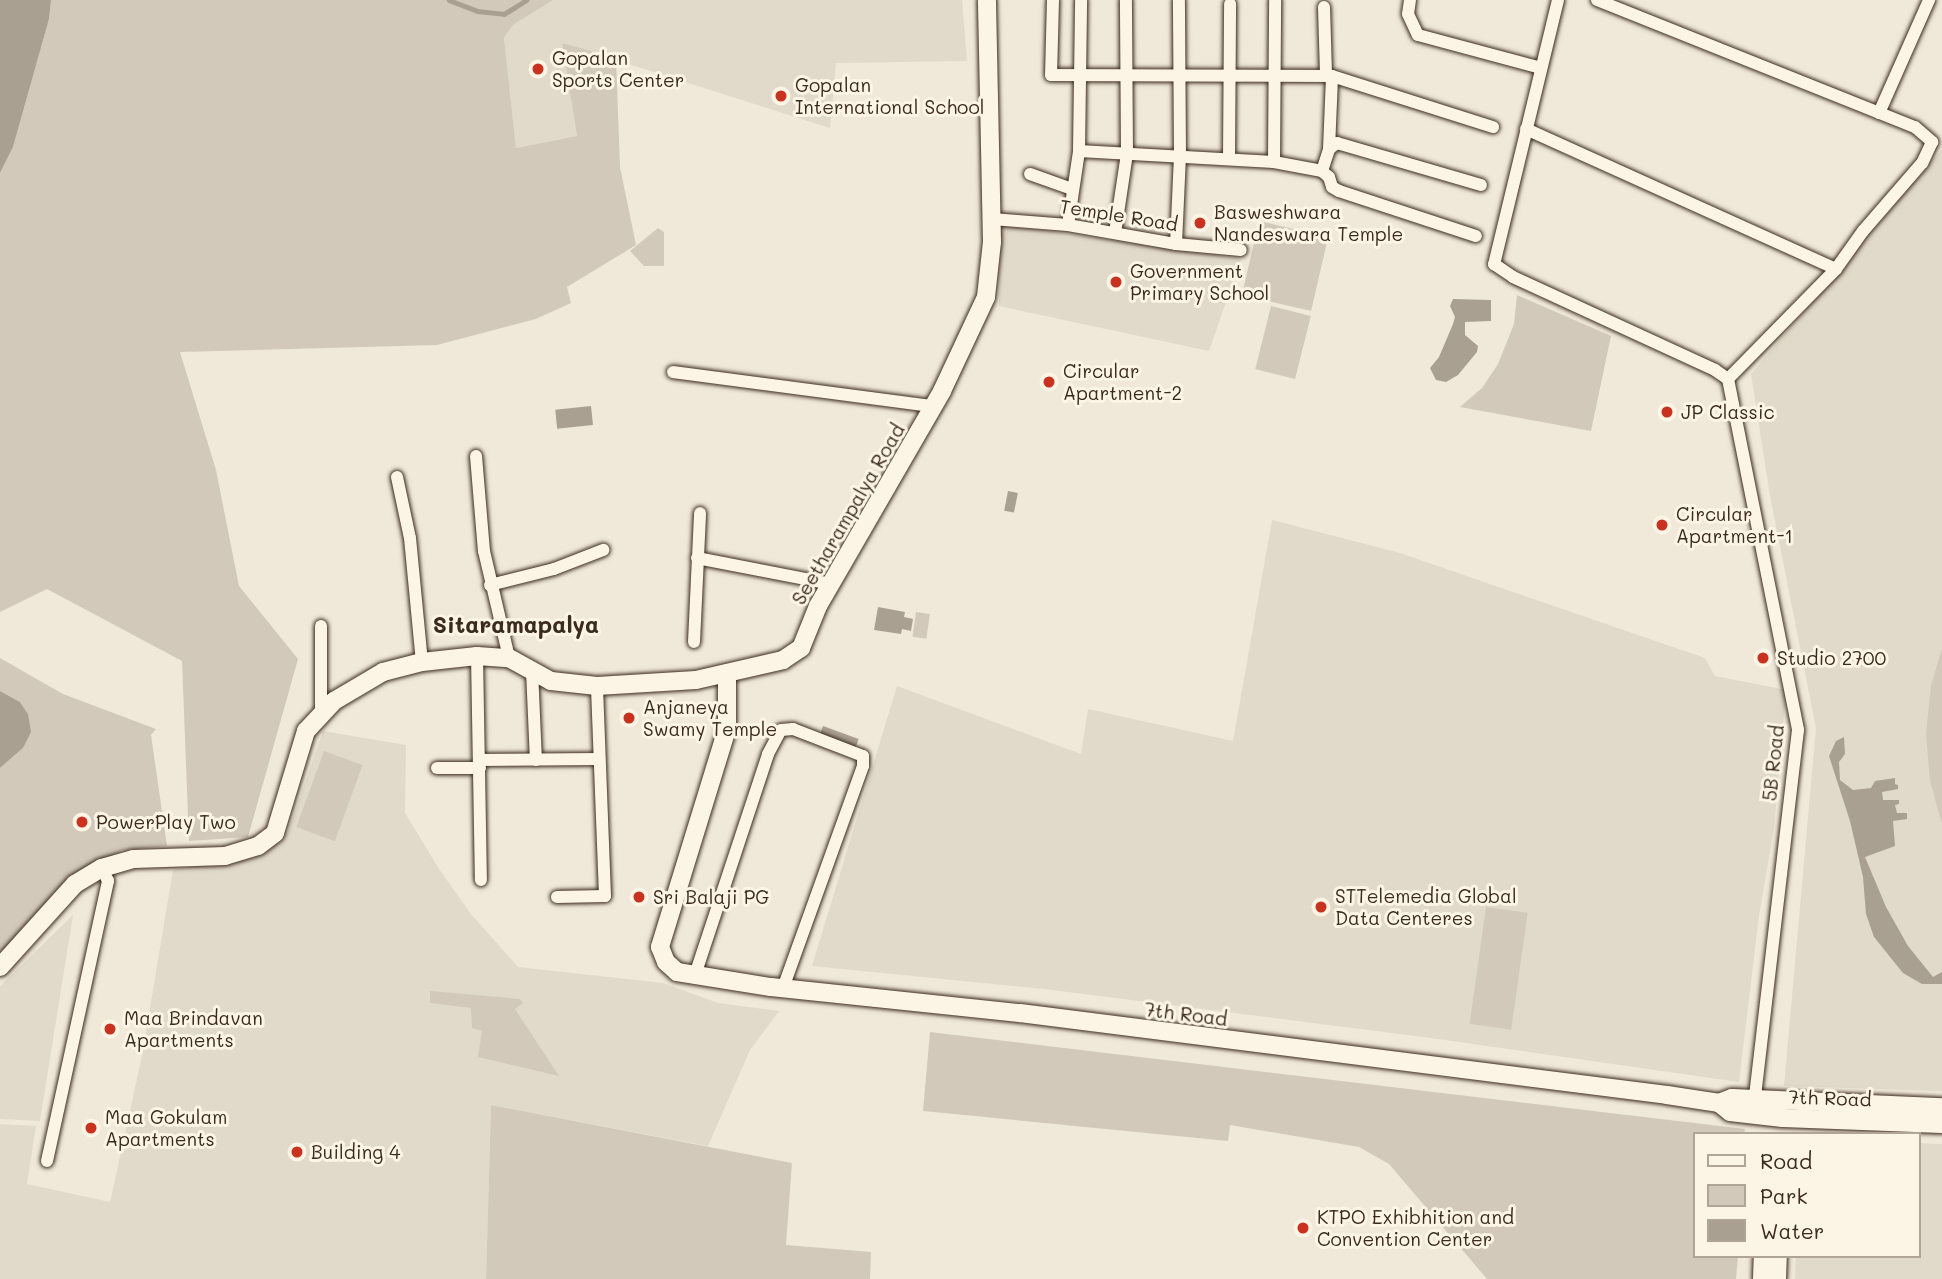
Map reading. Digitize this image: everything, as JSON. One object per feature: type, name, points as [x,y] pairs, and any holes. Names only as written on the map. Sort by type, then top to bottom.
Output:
[{"type":"street","name":"Seetharampalya Road","points":[[0,967],[75,884],[102,868],[134,859],[225,856],[258,846],[275,833],[306,731],[334,701],[383,672],[422,662],[477,656],[509,658],[551,681],[597,685],[696,680],[793,656],[802,648],[818,606],[933,405],[986,297],[990,280],[992,219],[987,0]]},
{"type":"street","points":[[1053,0],[1051,75],[1329,76],[1493,127]]},
{"type":"street","points":[[1068,225],[1079,151],[1082,0]]},
{"type":"street","points":[[1115,233],[1127,154],[1126,0]]},
{"type":"street","points":[[1176,244],[1181,76],[1179,0]]},
{"type":"street","points":[[1274,162],[1275,0]]},
{"type":"street","points":[[1410,0],[1408,14],[1418,36],[1541,68]]},
{"type":"street","points":[[1558,0],[1494,264],[1513,277],[1715,370],[1728,379],[1836,268],[1863,231],[1922,163],[1931,142],[1915,127],[1597,0]]},
{"type":"street","points":[[1879,113],[1929,0]]},
{"type":"street","points":[[1229,159],[1230,4]]},
{"type":"street","points":[[1322,171],[1328,149],[1329,76],[1324,7]]},
{"type":"street","points":[[1526,129],[1836,268]]},
{"type":"street","points":[[1328,149],[1337,143],[1482,185]]},
{"type":"street","points":[[1079,151],[1274,162],[1322,171],[1329,177],[1332,187],[1339,191],[1476,236]]},
{"type":"street","points":[[1030,174],[1072,189]]},
{"type":"street","name":"Temple Road","points":[[992,219],[1068,225],[1176,244],[1241,250]]},
{"type":"street","points":[[673,372],[933,405]]},
{"type":"street","name":"5B Road","points":[[1728,379],[1798,730],[1771,1112]]},
{"type":"street","points":[[476,456],[490,585],[509,658]]},
{"type":"street","points":[[397,477],[410,538],[422,662]]},
{"type":"street","points":[[694,642],[700,513]]},
{"type":"street","points":[[490,585],[554,569],[603,550]]},
{"type":"street","points":[[697,558],[831,584]]},
{"type":"street","points":[[321,626],[321,712]]},
{"type":"street","points":[[477,656],[481,880]]},
{"type":"street","points":[[532,670],[536,760]]},
{"type":"street","name":"7th Road","points":[[727,673],[727,729],[660,947],[666,962],[677,972],[783,988],[1020,1013],[1719,1103],[1730,1111],[1942,1124]]},
{"type":"street","points":[[557,897],[605,896],[597,685]]},
{"type":"street","points":[[695,975],[768,754],[781,730],[793,729],[863,756],[863,766],[783,988]]},
{"type":"street","points":[[438,768],[536,760],[598,759]]},
{"type":"street","points":[[47,1161],[108,881],[102,868]]},
{"type":"street","name":"7th Road","points":[[1771,1112],[1942,1107]]},
{"type":"street","points":[[1768,1132],[1771,1112]]},
{"type":"street","points":[[1762,1279],[1763,1258]]},
{"type":"street","points":[[1777,1279],[1778,1258]]},
{"type":"shaded area","name":"Gopalan International School","points":[[553,0],[962,0],[967,61],[836,63],[830,128],[562,43],[577,136],[516,148],[504,38],[513,25]]},
{"type":"shaded area","points":[[1942,149],[1942,1091],[1784,1086],[1816,728],[1770,496],[1751,374]]},
{"type":"shaded area","name":"Government Primary School","points":[[1000,224],[1241,259],[1209,351],[999,306]]},
{"type":"shaded area","points":[[1272,520],[1400,553],[1705,658],[1715,676],[1786,690],[1774,828],[1759,916],[1739,1082],[1431,1038],[1044,989],[812,966],[897,686],[1081,754],[1088,709],[1233,741]]},
{"type":"shaded area","points":[[323,731],[406,745],[405,813],[439,869],[471,914],[518,967],[663,983],[718,1003],[779,1011],[750,1050],[708,1146],[491,1105],[486,1279],[0,1279],[0,1124],[36,1126],[27,1184],[110,1202],[142,1056],[173,870],[235,860],[279,843],[288,832]]},
{"type":"shaded area","points":[[73,915],[40,1121],[0,1119],[0,986]]},
{"type":"shaded area","points":[[1921,1143],[1942,1144],[1942,1279],[1795,1279],[1796,1258],[1921,1258]]},
{"type":"green space","points":[[51,0],[553,0],[513,25],[504,38],[516,148],[577,136],[562,43],[616,58],[620,167],[636,245],[567,287],[571,303],[536,319],[437,345],[180,352],[216,470],[239,586],[298,659],[248,837],[189,841],[182,661],[47,589],[0,612],[0,173],[13,147],[49,19]]},
{"type":"green space","points":[[1259,221],[1328,237],[1311,311],[1242,295]]},
{"type":"green space","points":[[658,228],[664,232],[664,266],[644,266],[630,251]]},
{"type":"green space","points":[[1517,295],[1611,336],[1591,431],[1460,407],[1482,388],[1498,364],[1514,324]]},
{"type":"green space","points":[[1271,306],[1311,316],[1295,379],[1255,369]]},
{"type":"green space","points":[[916,612],[930,614],[926,639],[913,637]]},
{"type":"green space","points":[[1942,648],[1942,824],[1930,781],[1926,733],[1931,686]]},
{"type":"green space","name":"PowerPlay Two","points":[[0,658],[63,694],[156,729],[151,735],[167,846],[123,850],[83,869],[0,953],[0,768],[23,748],[28,714],[20,702],[0,691]]},
{"type":"green space","points":[[324,751],[363,765],[335,841],[296,827]]},
{"type":"green space","points":[[1486,907],[1528,913],[1511,1030],[1470,1024]]},
{"type":"green space","points":[[430,991],[520,999],[523,1003],[515,1009],[559,1076],[478,1057],[482,1031],[472,1028],[471,1008],[430,1003]]},
{"type":"green space","points":[[930,1032],[1745,1129],[1744,1132],[1694,1132],[1694,1258],[1738,1258],[1736,1279],[1487,1279],[1389,1164],[1359,1147],[1230,1125],[1228,1141],[923,1111]]},
{"type":"green space","points":[[491,1105],[792,1163],[786,1245],[871,1252],[870,1279],[486,1279]]},
{"type":"water","points":[[0,0],[51,0],[49,19],[13,147],[0,173]]},
{"type":"water","points":[[1453,299],[1491,300],[1491,321],[1465,322],[1465,335],[1478,346],[1477,352],[1458,375],[1446,382],[1436,380],[1430,368],[1439,357],[1453,324],[1455,317],[1450,306]]},
{"type":"water","points":[[591,406],[593,425],[557,429],[555,410]]},
{"type":"water","points":[[1008,491],[1018,493],[1014,513],[1004,511]]},
{"type":"water","points":[[878,607],[905,612],[904,617],[913,619],[911,631],[902,629],[901,634],[874,630]]},
{"type":"water","points":[[0,691],[20,702],[28,714],[31,732],[23,748],[0,768]]},
{"type":"water","points":[[823,726],[859,739],[852,757],[817,744]]},
{"type":"water","points":[[1844,737],[1845,754],[1839,762],[1840,780],[1853,790],[1871,788],[1875,781],[1895,778],[1895,784],[1898,785],[1898,789],[1882,792],[1883,800],[1899,800],[1899,804],[1895,805],[1897,813],[1907,813],[1907,819],[1893,821],[1895,846],[1865,857],[1886,907],[1908,946],[1933,977],[1942,972],[1942,984],[1922,984],[1903,973],[1874,937],[1866,914],[1863,877],[1850,821],[1829,756],[1836,741]]},
{"type":"waterway","points":[[449,0],[477,11],[504,14],[526,0]]},
{"type":"place","name":"Gopalan Sports Center","points":[[538,69]]},
{"type":"place","name":"Gopalan International School","points":[[781,96]]},
{"type":"place","name":"Basweshwara Nandeswara Temple","points":[[1200,223]]},
{"type":"place","name":"Government Primary School","points":[[1116,282]]},
{"type":"place","name":"Circular Apartment-2","points":[[1049,382]]},
{"type":"place","name":"JP Classic","points":[[1667,412]]},
{"type":"place","name":"Circular Apartment-1","points":[[1662,525]]},
{"type":"place","name":"Studio 2700","points":[[1763,658]]},
{"type":"place","name":"Anjaneya Swamy Temple","points":[[629,718]]},
{"type":"place","name":"PowerPlay Two","points":[[82,822]]},
{"type":"place","name":"Sri Balaji PG","points":[[639,897]]},
{"type":"place","name":"STTelemedia Global Data Centeres","points":[[1321,907]]},
{"type":"place","name":"Maa Brindavan Apartments","points":[[110,1029]]},
{"type":"place","name":"Maa Gokulam Apartments","points":[[91,1128]]},
{"type":"place","name":"Building 4","points":[[297,1152]]},
{"type":"place","name":"KTPO Exhibhition and Convention Center","points":[[1303,1228]]},
{"type":"district","name":"Sitaramapalya","points":[[516,624]]}]
